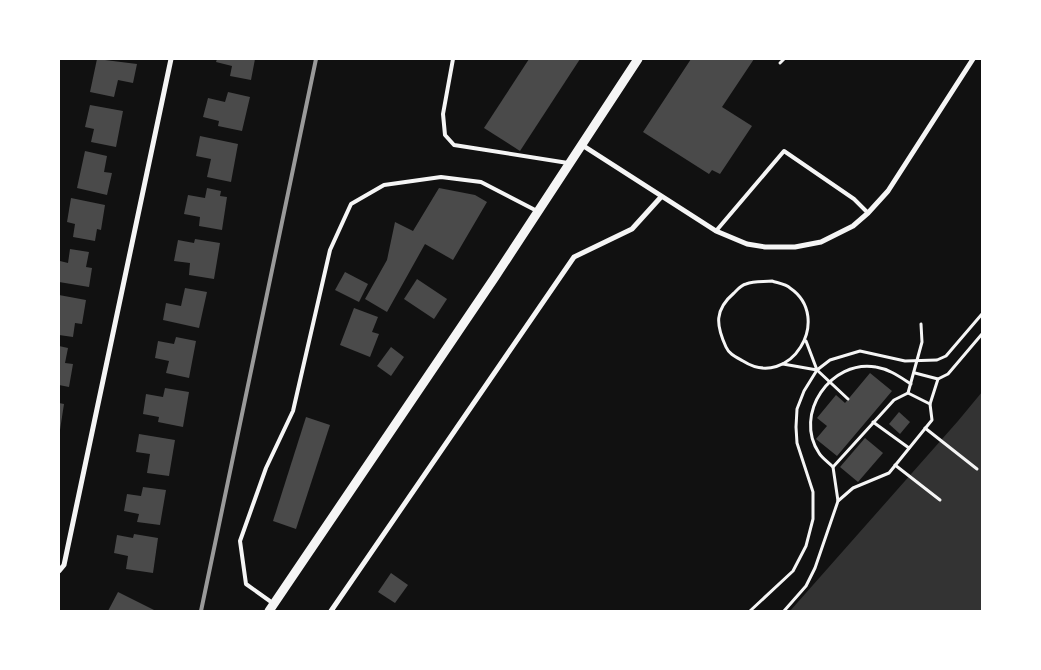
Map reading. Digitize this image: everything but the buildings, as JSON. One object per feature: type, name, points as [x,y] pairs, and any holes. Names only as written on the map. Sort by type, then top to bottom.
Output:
[{"type":"street","points":[[59,571],[64,565],[171,59]]},
{"type":"street","points":[[271,608],[538,212],[638,59]]},
{"type":"street","points":[[582,146],[716,231],[747,244],[765,247],[795,247],[821,242],[838,235],[868,213],[888,191],[973,59]]},
{"type":"street","points":[[331,611],[574,257],[632,229],[661,197]]},
{"type":"lane","points":[[453,59],[443,114],[445,135],[454,145],[570,163]]},
{"type":"lane","points":[[716,231],[784,151],[854,199],[868,213]]},
{"type":"lane","points":[[271,608],[246,584],[240,541],[266,468],[293,411],[330,250],[351,204],[384,185],[441,177],[481,182],[538,212]]},
{"type":"path","points":[[780,63],[784,59]]},
{"type":"path","points":[[806,340],[796,354],[783,364],[768,369],[750,366],[728,352],[717,327],[722,302],[744,284],[772,281],[790,288],[802,300],[808,319],[806,340],[817,370],[848,399]]},
{"type":"path","points":[[750,611],[793,571],[806,546],[813,519],[814,492],[797,444],[797,409],[804,391],[817,370],[830,360],[860,351],[905,361],[937,360],[946,356],[982,314]]},
{"type":"path","points":[[833,466],[894,400],[908,393],[922,342],[921,324]]},
{"type":"path","points":[[915,373],[938,379],[948,374],[982,334]]},
{"type":"path","points":[[783,364],[817,370]]},
{"type":"path","points":[[784,611],[806,586],[815,568],[838,501],[833,466],[820,454],[814,444],[811,425],[818,395],[838,374],[852,369],[870,367],[889,371],[911,384]]},
{"type":"path","points":[[838,501],[853,488],[889,473],[932,420],[930,404],[938,379]]},
{"type":"path","points":[[908,393],[930,404]]},
{"type":"path","points":[[873,422],[909,448]]},
{"type":"path","points":[[925,428],[977,469]]},
{"type":"path","points":[[895,465],[940,500]]},
{"type":"shaded area","points":[[982,392],[982,611],[790,611],[958,421]]},
{"type":"railway","points":[[201,611],[316,59]]}]
